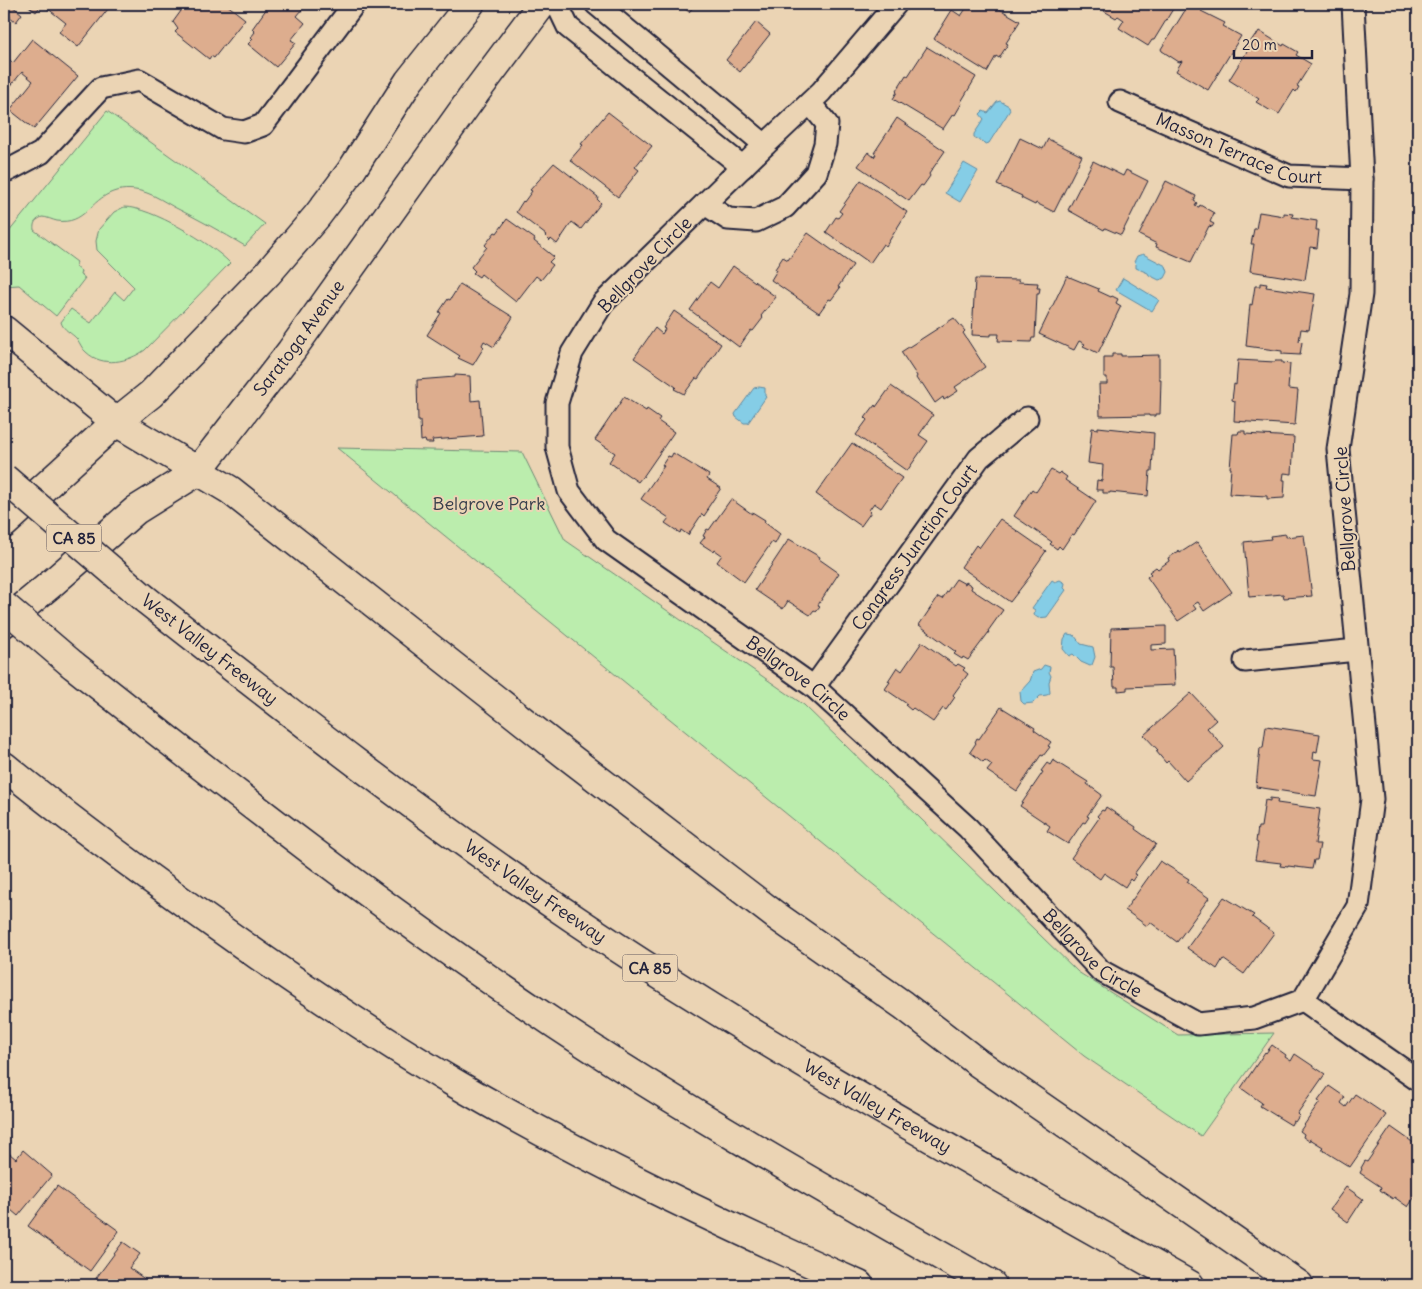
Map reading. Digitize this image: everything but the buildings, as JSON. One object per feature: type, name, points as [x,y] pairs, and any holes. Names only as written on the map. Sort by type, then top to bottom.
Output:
[{"type":"highway","points":[[4,524],[116,422],[151,394],[268,273],[317,216],[351,171],[409,81],[470,4]]},
{"type":"highway","name":"Saratoga Avenue","points":[[4,622],[136,510],[197,472],[291,351],[476,92],[542,4]]},
{"type":"highway","points":[[4,330],[116,422],[230,490],[565,754],[774,915],[903,1005],[977,1062],[1299,1285]]},
{"type":"highway","name":"West Valley Freeway","points":[[4,478],[145,598],[367,772],[581,924],[696,998],[867,1101],[1190,1285]]},
{"type":"highway","points":[[4,606],[72,664],[356,884],[556,1024],[744,1142],[992,1285]]},
{"type":"highway","points":[[4,766],[103,844],[181,902],[324,1000],[457,1084],[696,1210],[860,1285]]},
{"type":"street","points":[[4,170],[9,170],[41,153],[101,88],[140,80],[224,130],[244,132],[263,125],[354,4]]},
{"type":"street","points":[[557,4],[568,27],[742,166]]},
{"type":"street","points":[[596,4],[765,144]]},
{"type":"street","name":"Bellgrove Circle","points":[[896,4],[821,92],[742,166],[604,304],[572,354],[557,403],[557,447],[569,491],[606,540],[814,687],[968,828],[1101,971],[1198,1024],[1254,1018],[1303,1000],[1358,906],[1372,799],[1338,449],[1361,294],[1362,179],[1353,4]]},
{"type":"street","name":"Masson Terrace Court","points":[[1120,102],[1289,176],[1362,179]]},
{"type":"street","name":"Bellgrove Circle","points":[[705,204],[728,219],[756,221],[785,206],[816,172],[826,144],[826,124],[810,103]]},
{"type":"street","name":"Congress Junction Court","points":[[814,687],[979,458],[1027,418]]},
{"type":"street","points":[[1245,661],[1357,650]]},
{"type":"street","points":[[1303,1000],[1418,1080]]},
{"type":"green space","points":[[107,111],[265,224],[245,246],[154,196],[130,190],[121,190],[105,196],[81,216],[74,219],[57,221],[42,217],[35,222],[34,230],[77,262],[75,266],[81,271],[80,275],[85,278],[56,316],[19,285],[4,286],[4,238]]},
{"type":"green space","points":[[124,207],[136,209],[164,219],[195,236],[230,263],[145,350],[131,358],[108,362],[93,357],[86,352],[61,322],[71,309],[91,323],[115,292],[124,300],[134,287],[97,250],[96,241],[99,229],[114,212]]},
{"type":"green space","name":"Belgrove Park","points":[[337,448],[522,452],[565,540],[804,705],[1078,972],[1178,1035],[1274,1033],[1201,1136],[1084,1056]]},
{"type":"water","points":[[1000,101],[1009,106],[1010,110],[989,143],[986,144],[974,137],[984,119],[980,114],[983,111],[988,113]]},
{"type":"water","points":[[964,163],[978,171],[960,202],[945,193]]},
{"type":"water","points":[[1143,254],[1166,266],[1168,272],[1165,278],[1159,280],[1136,268],[1134,262],[1137,256]]},
{"type":"water","points":[[1123,278],[1159,300],[1152,311],[1116,290]]},
{"type":"water","points":[[754,388],[765,388],[766,397],[748,423],[744,423],[735,414]]},
{"type":"water","points":[[1052,580],[1055,582],[1060,580],[1065,583],[1064,588],[1066,590],[1047,617],[1038,618],[1034,615],[1035,610],[1032,608]]},
{"type":"water","points":[[1067,634],[1074,635],[1081,644],[1093,647],[1095,657],[1092,665],[1081,662],[1073,654],[1069,656],[1063,649],[1064,639]]},
{"type":"water","points":[[1044,665],[1050,667],[1050,693],[1040,696],[1033,703],[1024,704],[1021,701],[1020,692],[1030,681],[1033,672],[1041,669]]}]
